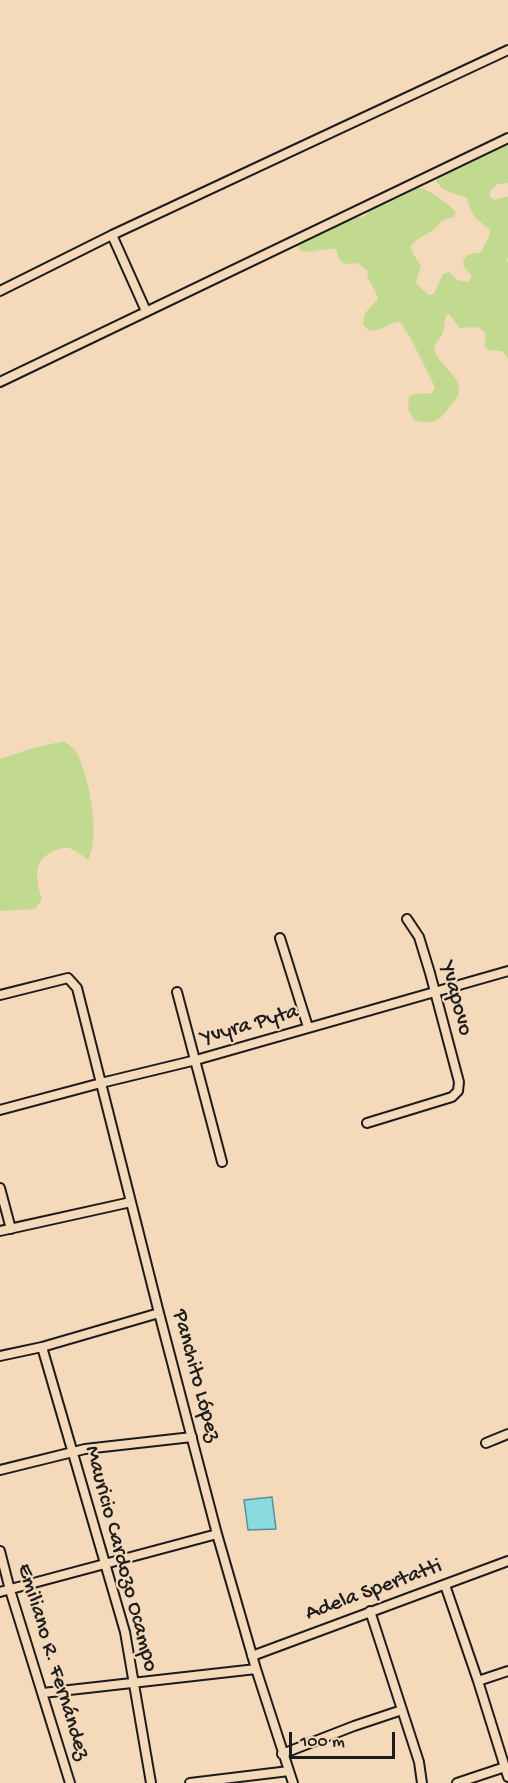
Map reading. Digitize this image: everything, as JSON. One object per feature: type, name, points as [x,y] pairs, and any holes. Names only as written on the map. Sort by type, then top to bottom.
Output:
[{"type":"street","points":[[0,291],[112,235],[508,50]]},
{"type":"street","points":[[0,382],[508,138]]},
{"type":"street","points":[[112,235],[146,311]]},
{"type":"street","name":"Yvapovo","points":[[367,1123],[452,1097],[458,1091],[459,1083],[419,937],[407,919]]},
{"type":"street","points":[[280,938],[308,1027]]},
{"type":"street","name":"Yvyra Pyta","points":[[0,1110],[196,1060],[508,970]]},
{"type":"street","name":"Panchito López","points":[[0,995],[68,978],[77,988],[217,1534],[252,1656],[293,1783]]},
{"type":"street","points":[[177,992],[222,1162]]},
{"type":"street","points":[[0,1188],[11,1229]]},
{"type":"street","points":[[0,1231],[131,1202]]},
{"type":"street","points":[[0,1356],[42,1347],[159,1313]]},
{"type":"street","name":"Mauricio Cardozo Ocampo","points":[[42,1347],[125,1632],[151,1783]]},
{"type":"street","points":[[486,1443],[508,1434]]},
{"type":"street","points":[[0,1470],[74,1451],[192,1437]]},
{"type":"street","points":[[0,1592],[217,1534]]},
{"type":"street","name":"Emiliano R. Fernández","points":[[0,1551],[70,1783]]},
{"type":"street","name":"Adela Spertatti","points":[[252,1656],[508,1561]]},
{"type":"street","points":[[445,1584],[508,1777]]},
{"type":"street","points":[[370,1611],[419,1762],[422,1783]]},
{"type":"street","points":[[43,1693],[256,1669]]},
{"type":"street","points":[[478,1681],[508,1671]]},
{"type":"street","points":[[282,1754],[402,1710]]},
{"type":"street","points":[[457,1783],[505,1767]]},
{"type":"street","points":[[190,1783],[226,1781],[289,1771]]},
{"type":"green space","points":[[505,145],[508,146],[508,183],[497,184],[490,192],[490,197],[495,200],[508,196],[508,257],[506,260],[508,262],[508,359],[502,351],[489,350],[484,347],[486,334],[481,329],[460,328],[448,313],[435,351],[458,383],[458,395],[437,420],[424,422],[414,420],[408,409],[409,397],[414,394],[432,393],[435,387],[400,322],[375,330],[367,329],[363,324],[365,313],[378,299],[368,278],[367,270],[356,263],[345,264],[340,260],[336,249],[304,252],[300,251],[297,243],[304,235],[327,222],[340,218],[362,217],[369,211],[370,205],[420,188],[433,194],[456,212],[454,217],[442,220],[439,225],[411,246],[421,266],[416,283],[428,295],[434,294],[443,274],[449,272],[457,280],[469,282],[472,276],[464,267],[463,261],[469,255],[482,252],[490,230],[475,217],[467,198],[442,188],[436,180],[457,165]]},
{"type":"green space","points":[[64,741],[75,750],[89,789],[93,836],[88,860],[68,848],[50,853],[42,859],[38,867],[37,879],[42,899],[35,909],[0,911],[0,759]]},
{"type":"water","points":[[272,1497],[276,1529],[248,1530],[244,1500]]}]
